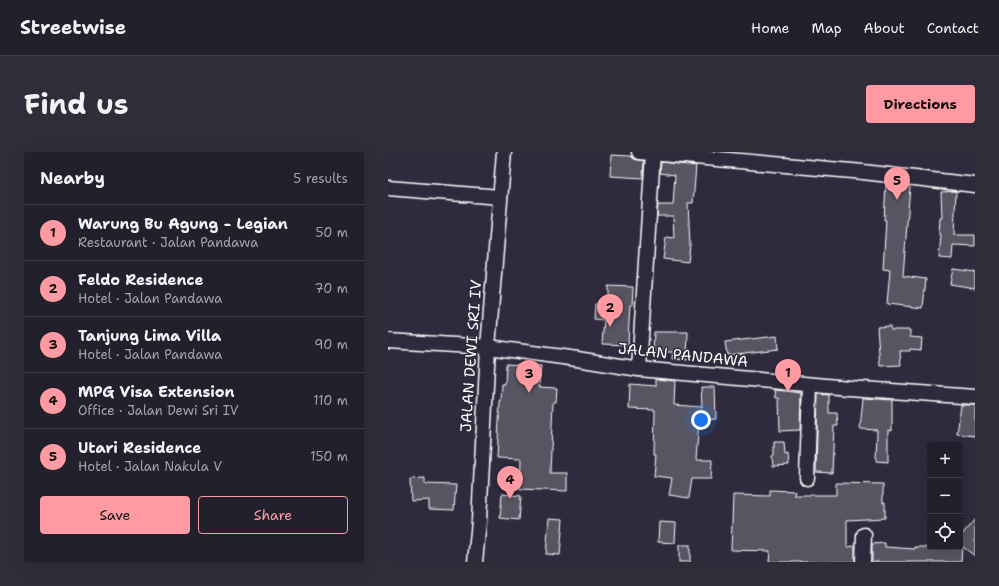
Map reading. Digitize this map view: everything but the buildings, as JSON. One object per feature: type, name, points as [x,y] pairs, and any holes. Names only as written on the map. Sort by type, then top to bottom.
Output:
[{"type":"street","name":"JALAN DEWI SRI IV","points":[[475,562],[479,521],[488,347],[504,152]]},
{"type":"street","points":[[638,152],[863,172],[975,185]]},
{"type":"street","points":[[639,370],[653,153]]},
{"type":"street","points":[[388,188],[500,197]]},
{"type":"street","name":"JALAN PANDAWA","points":[[388,341],[488,347],[577,359],[639,370],[810,385],[975,397]]},
{"type":"street","points":[[807,478],[810,385]]},
{"type":"street","points":[[862,562],[864,535]]},
{"type":"place","name":"Utari Residence","points":[[897,200]]},
{"type":"place","name":"Feldo Residence","points":[[610,327]]},
{"type":"place","name":"Warung Bu Agung - Legian","points":[[788,392]]},
{"type":"place","name":"Tanjung Lima Villa","points":[[529,393]]},
{"type":"place","name":"MPG Visa Extension","points":[[510,499]]}]
